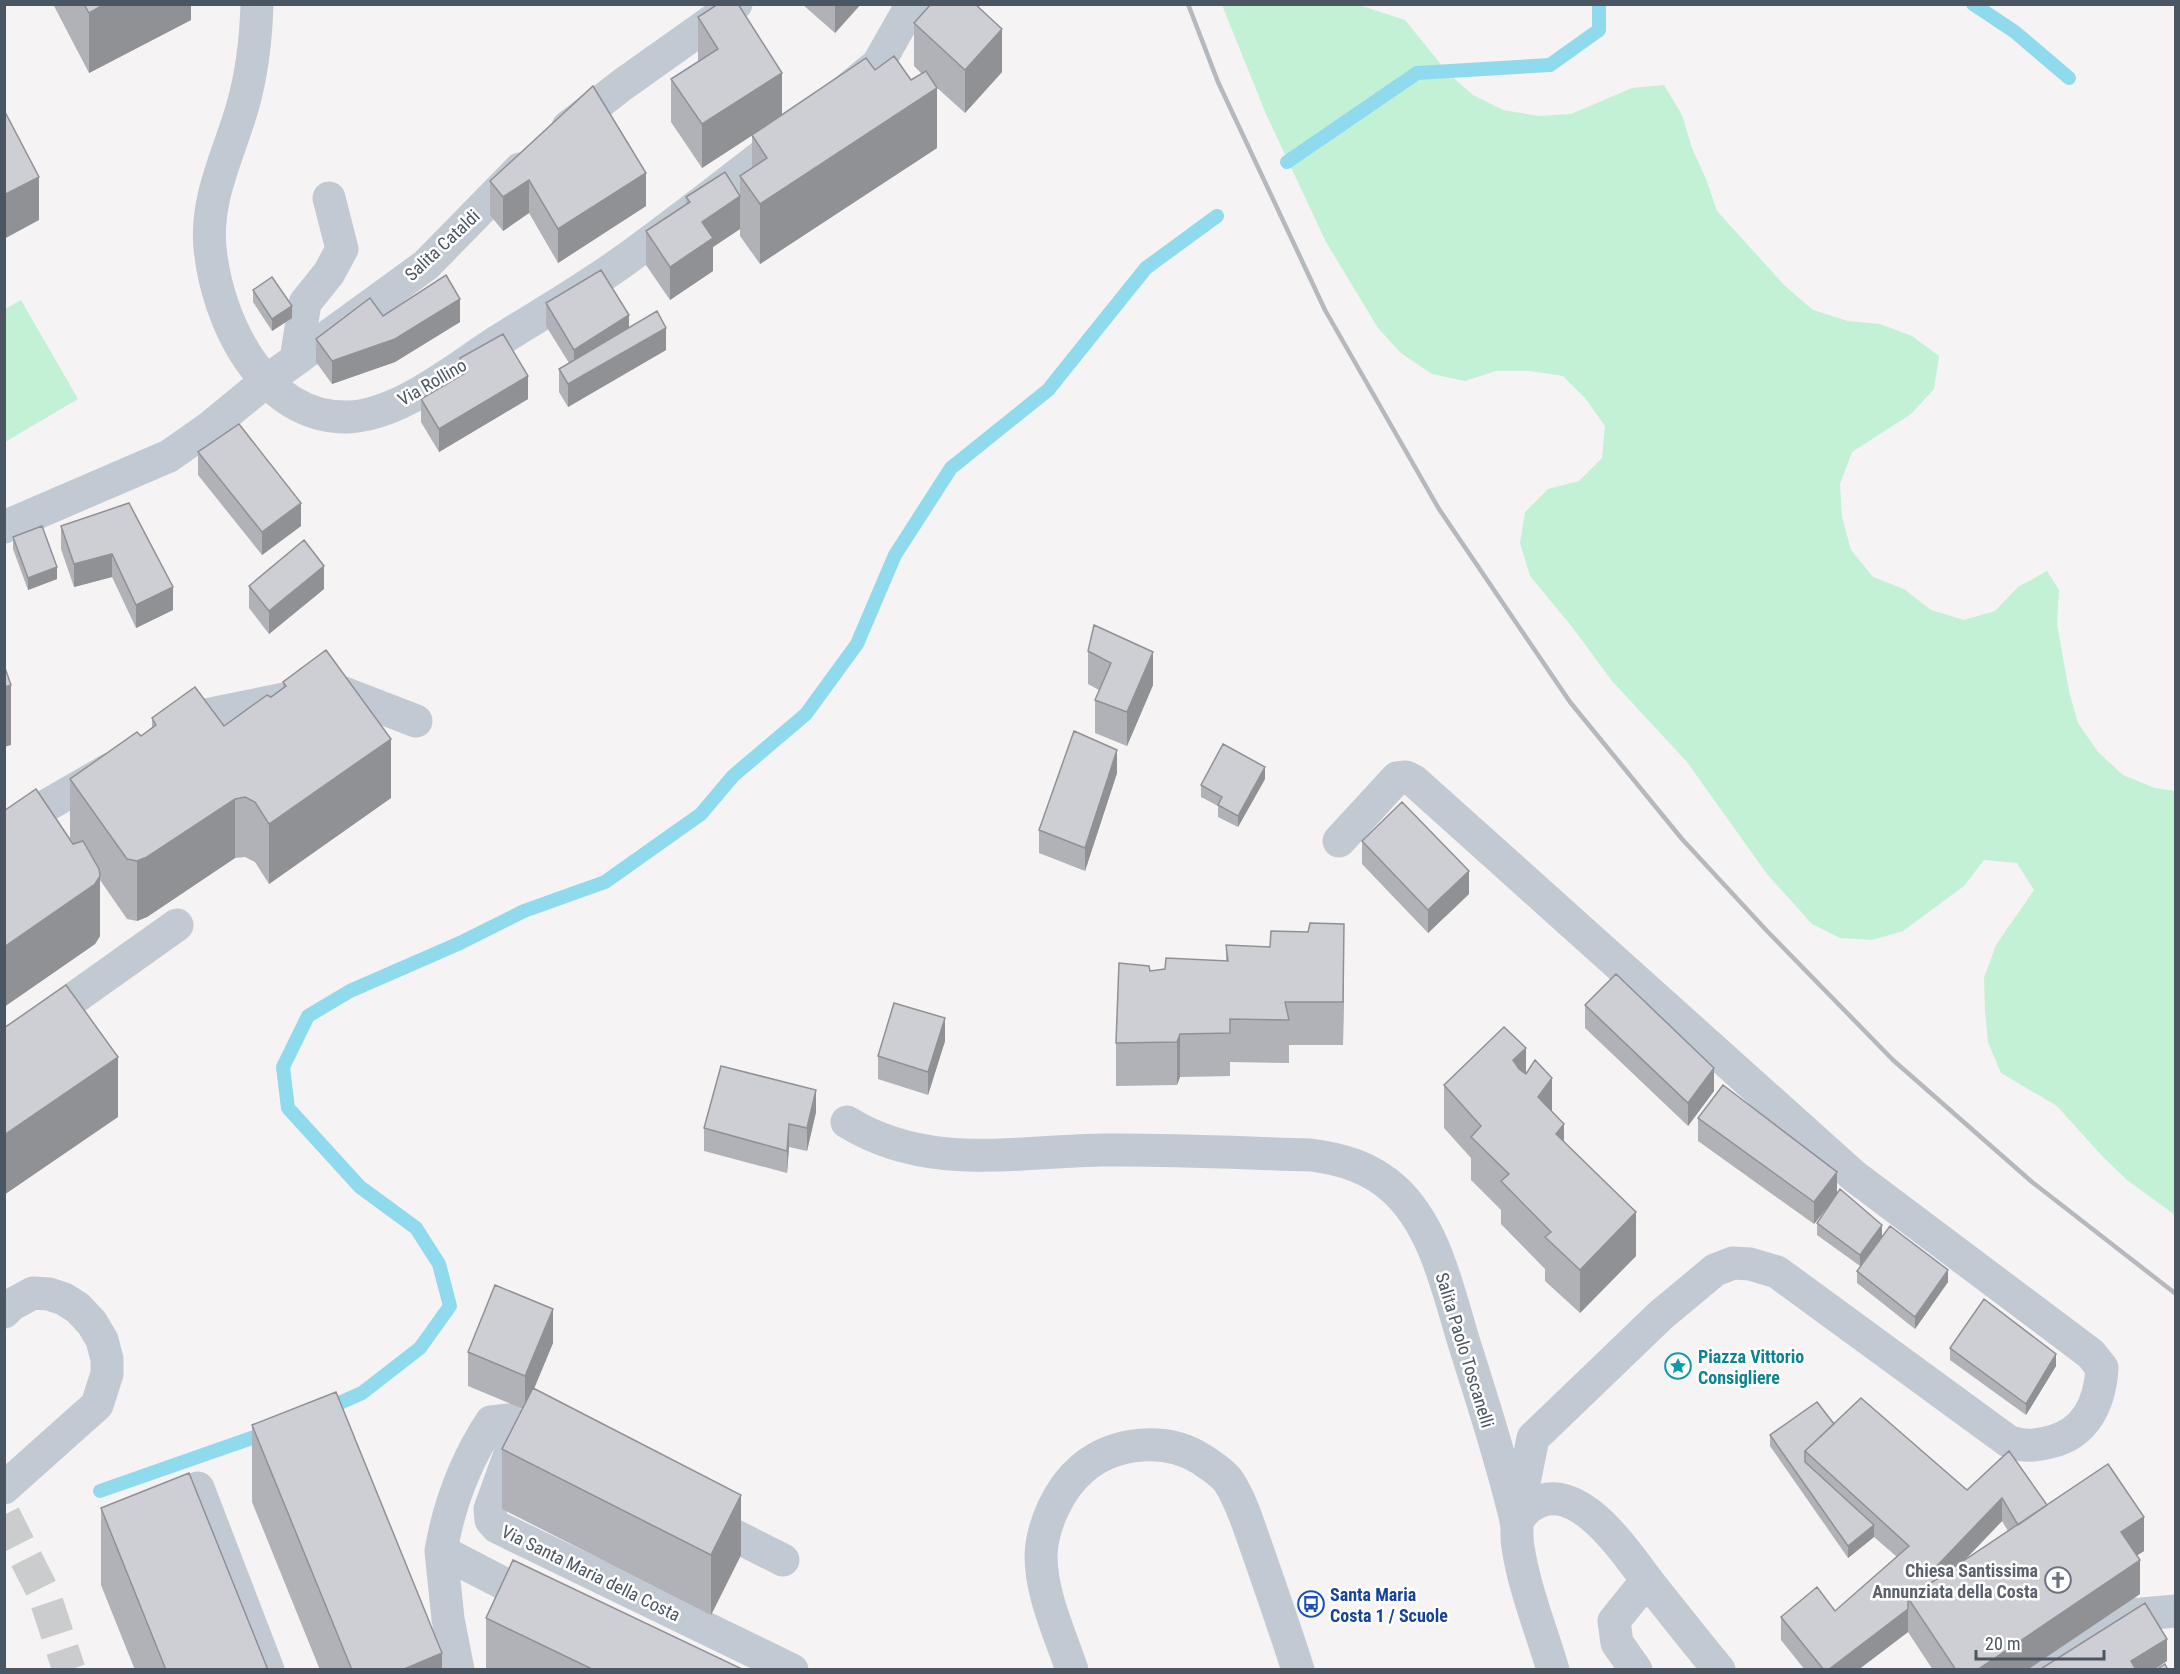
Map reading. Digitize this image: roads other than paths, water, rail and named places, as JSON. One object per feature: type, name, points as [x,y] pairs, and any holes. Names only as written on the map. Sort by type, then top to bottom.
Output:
[{"type":"street","points":[[4,548],[184,471],[273,388],[240,344],[219,297],[210,246],[212,210],[218,179],[244,104],[254,52],[257,4]]},
{"type":"street","name":"Salita Cataldi","points":[[4,527],[169,456],[273,388],[296,359],[426,265],[541,148],[622,85],[736,4]]},
{"type":"street","name":"Via Rollino","points":[[273,388],[296,404],[330,415],[348,417],[368,414],[417,394],[623,261],[812,118],[878,64],[912,4]]},
{"type":"street","points":[[296,359],[306,303],[329,273],[342,249],[329,198]]},
{"type":"street","points":[[4,830],[201,716],[333,689],[416,721]]},
{"type":"street","points":[[1339,841],[1397,778],[1406,777],[1414,781],[1854,1176],[2091,1354],[2102,1368],[2096,1404],[2077,1429],[2056,1441],[2024,1447],[2008,1442],[1777,1272],[1750,1264],[1733,1263],[1715,1270],[1661,1315],[1533,1438],[1516,1522],[1518,1546],[1553,1670]]},
{"type":"street","points":[[4,1048],[177,925]]},
{"type":"street","name":"Salita Paolo Toscanelli","points":[[847,1122],[866,1133],[900,1146],[936,1154],[1020,1154],[1101,1150],[1311,1155],[1340,1159],[1364,1168],[1393,1188],[1411,1208],[1440,1269],[1478,1388],[1516,1522]]},
{"type":"street","points":[[4,1312],[11,1305],[33,1293],[49,1294],[64,1299],[78,1308],[92,1323],[102,1340],[107,1359],[107,1374],[97,1405],[4,1488]]},
{"type":"street","name":"Via Santa Maria della Costa","points":[[441,1551],[447,1517],[460,1479],[480,1439],[491,1422],[509,1420],[515,1426],[515,1440],[490,1509],[491,1520],[497,1527],[792,1670]]},
{"type":"street","points":[[1072,1670],[1044,1586],[1041,1556],[1050,1518],[1070,1481],[1084,1467],[1109,1453],[1132,1445],[1152,1445],[1170,1446],[1188,1451],[1228,1481],[1244,1511],[1298,1670]]},
{"type":"street","points":[[198,1488],[268,1670]]},
{"type":"street","points":[[1516,1522],[1527,1508],[1541,1501],[1555,1500],[1570,1503],[1597,1519],[1634,1562],[1707,1665]]},
{"type":"street","points":[[679,1508],[783,1560]]},
{"type":"street","points":[[441,1551],[566,1616]]},
{"type":"street","points":[[441,1551],[448,1619],[458,1670]]},
{"type":"street","points":[[1636,1670],[1617,1644],[1614,1621],[1647,1580]]},
{"type":"street","points":[[2040,1670],[2120,1616],[2175,1611]]},
{"type":"waterway","points":[[1287,162],[1417,73],[1550,65],[1599,30],[1599,4]]},
{"type":"waterway","points":[[1973,4],[2015,32],[2069,78]]},
{"type":"waterway","points":[[326,1409],[362,1393],[420,1348],[450,1306],[439,1264],[416,1228],[360,1187],[288,1108],[283,1067],[308,1016],[350,991],[460,943],[524,911],[605,882],[701,814],[733,776],[806,714],[857,644],[895,555],[951,468],[1048,390],[1146,268],[1217,216]]},
{"type":"waterway","points":[[100,1491],[269,1432]]},
{"type":"tunnel","points":[[4,1515],[44,1594],[69,1670]]},
{"type":"railway","points":[[1188,4],[1218,82],[1325,310],[1439,509],[1570,702],[1682,839],[1767,931],[1893,1060],[2032,1182],[2176,1294]]},
{"type":"place","name":"Piazza Vittorio Consigliere","points":[[1678,1366]]},
{"type":"place","name":"Chiesa Santissima Annunziata della Costa","points":[[2058,1580]]},
{"type":"place","name":"Santa Maria Costa 1 / Scuole","points":[[1311,1604]]}]
